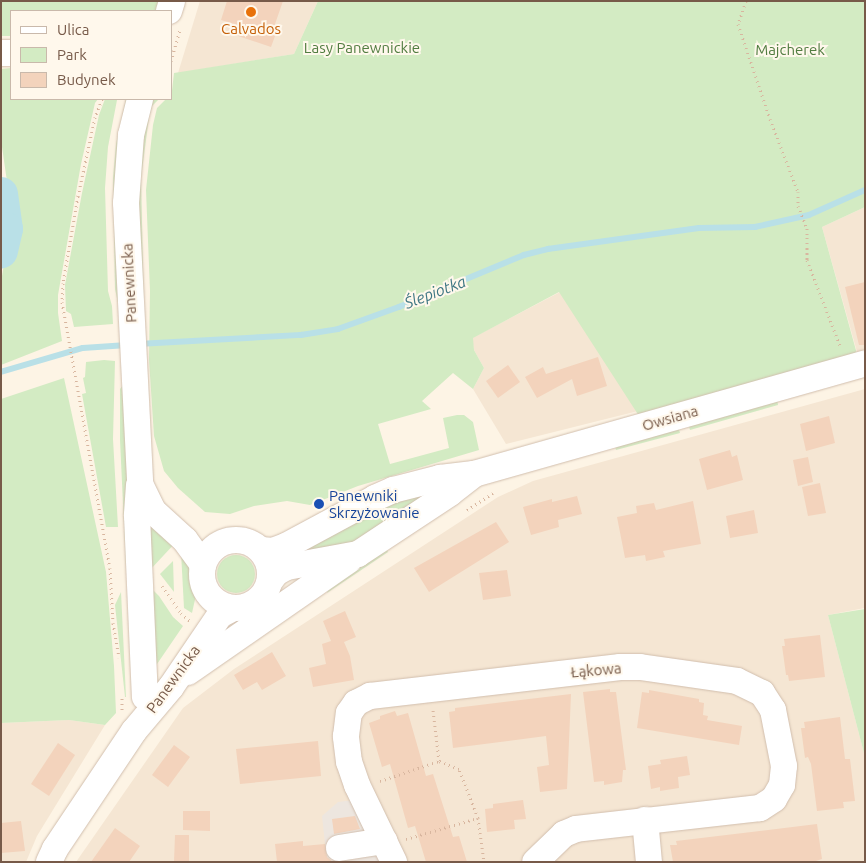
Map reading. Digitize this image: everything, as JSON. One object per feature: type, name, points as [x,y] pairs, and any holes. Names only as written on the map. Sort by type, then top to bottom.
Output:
[{"type":"street","name":"Panewnicka","points":[[128,724],[133,696],[199,611],[204,576],[185,540],[153,511],[140,476],[132,369],[126,182],[131,135],[140,100]]},
{"type":"street","name":"Owsiana","points":[[261,550],[273,551],[286,546],[375,498],[418,483],[474,474],[857,366]]},
{"type":"street","name":"Owsiana","points":[[270,581],[276,574],[287,567],[338,560],[358,554],[426,509],[474,474]]},
{"type":"street","points":[[140,476],[195,527],[214,539],[226,541],[244,540],[261,550],[269,566],[270,581],[259,599],[243,607],[233,608],[220,604],[212,598],[204,576],[210,552],[226,541]]},
{"type":"street","points":[[133,696],[137,516],[140,476]]},
{"type":"street","points":[[418,483],[426,488],[430,498],[426,509]]},
{"type":"street","points":[[171,688],[225,645],[358,554]]},
{"type":"street","name":"Panewnicka","points":[[49,862],[55,848],[128,724],[171,688],[220,615],[233,608]]},
{"type":"street","name":"Łąkowa","points":[[394,847],[356,785],[349,762],[346,736],[348,713],[356,703],[370,696],[620,667],[640,667],[737,682],[762,693],[773,710],[784,766],[782,785],[774,799],[760,808],[576,829],[564,834],[535,862]]},
{"type":"street","points":[[645,820],[649,862]]},
{"type":"street","points":[[339,848],[394,847]]},
{"type":"path","points":[[746,1],[738,24],[770,119],[798,192],[798,206],[806,228],[807,260],[824,307],[857,366]]},
{"type":"path","points":[[102,100],[95,117],[80,187],[63,282],[64,319],[110,564],[113,623],[120,665]]},
{"type":"path","points":[[463,513],[494,492]]},
{"type":"path","points":[[157,582],[187,619]]},
{"type":"path","points":[[128,724],[133,696]]},
{"type":"path","points":[[433,707],[439,761]]},
{"type":"path","points":[[378,782],[439,761],[459,769],[478,818],[484,862]]},
{"type":"path","points":[[394,847],[478,818]]},
{"type":"shaded area","points":[[200,1],[318,1],[294,54],[178,73]]},
{"type":"shaded area","points":[[865,207],[865,350],[857,352],[822,227]]},
{"type":"shaded area","points":[[560,292],[638,411],[506,444],[473,389],[484,368],[474,350],[472,338]]},
{"type":"shaded area","points":[[865,389],[865,608],[828,615],[865,757],[865,862],[76,862],[183,708],[234,669],[498,497],[533,481]]},
{"type":"shaded area","points":[[69,720],[105,725],[37,836],[26,862],[1,862],[1,723]]},
{"type":"shaded area","points":[[354,800],[386,862],[327,862],[322,816],[338,802]]},
{"type":"green space","points":[[1,1],[162,1],[158,10],[10,10],[10,36],[1,36]]},
{"type":"green space","points":[[318,1],[865,1],[865,207],[822,227],[857,354],[639,416],[559,292],[473,338],[474,350],[484,368],[473,389],[453,373],[422,401],[431,409],[378,424],[390,464],[449,448],[443,418],[457,415],[464,415],[473,422],[479,450],[358,486],[310,505],[287,501],[254,506],[230,514],[205,512],[178,488],[164,471],[154,436],[149,360],[150,291],[146,190],[153,125],[157,108],[165,100],[172,100],[174,73],[294,54]]},
{"type":"green space","points":[[10,68],[10,100],[97,100],[81,164],[58,295],[58,313],[62,341],[1,365],[1,282],[12,216],[1,140],[1,69]]},
{"type":"green space","points":[[105,100],[117,100],[108,147],[105,188],[108,291],[112,306],[113,324],[74,327],[71,314],[66,311],[65,285],[99,115]]},
{"type":"green space","points":[[126,100],[129,100],[118,303],[115,289],[113,178],[116,144]]},
{"type":"green space","points":[[150,100],[158,100],[152,106],[149,117],[141,178],[144,311],[138,259],[139,163]]},
{"type":"green space","points":[[115,361],[113,439],[118,527],[106,527],[82,394],[86,393],[83,378],[85,377],[86,362]]},
{"type":"green space","points":[[64,378],[106,572],[116,713],[105,725],[69,720],[1,723],[1,399]]},
{"type":"green space","points":[[123,385],[130,524],[129,571],[126,567],[120,440],[120,389]]},
{"type":"green space","points":[[777,398],[778,405],[690,430],[688,423]]},
{"type":"green space","points":[[678,426],[680,433],[616,450],[614,443]]},
{"type":"green space","points":[[416,492],[422,497],[364,543],[278,558]]},
{"type":"green space","points":[[144,521],[177,541],[150,570]]},
{"type":"green space","points":[[387,550],[388,552],[327,593],[331,582]]},
{"type":"green space","points":[[181,552],[194,567],[196,595],[192,613],[184,608]]},
{"type":"green space","points":[[236,555],[250,560],[255,574],[250,588],[236,593],[222,588],[217,574],[222,560]]},
{"type":"green space","points":[[173,561],[174,592],[160,574]]},
{"type":"green space","points":[[152,589],[173,617],[183,626],[155,667]]},
{"type":"green space","points":[[121,592],[126,697],[115,605]]},
{"type":"green space","points":[[865,609],[865,757],[828,615]]},
{"type":"building","points":[[227,1],[283,1],[274,27],[278,28],[271,47],[232,34],[235,24],[221,20]]},
{"type":"building","points":[[865,282],[865,345],[859,345],[845,287]]},
{"type":"building","points":[[598,357],[607,386],[577,396],[572,379],[537,398],[525,377],[543,367],[546,374]]},
{"type":"building","points":[[508,365],[520,382],[498,398],[486,381]]},
{"type":"building","points":[[829,416],[835,443],[806,451],[800,424]]},
{"type":"building","points":[[730,450],[732,457],[737,455],[743,480],[707,490],[699,459]]},
{"type":"building","points":[[808,457],[813,482],[798,486],[793,460]]},
{"type":"building","points":[[820,483],[826,513],[808,516],[802,487]]},
{"type":"building","points":[[577,496],[582,514],[558,520],[559,527],[531,535],[523,507],[552,499],[552,502]]},
{"type":"building","points":[[693,501],[701,544],[663,551],[665,557],[646,561],[645,555],[625,558],[617,517],[637,513],[636,506],[654,503],[656,510]]},
{"type":"building","points":[[754,510],[758,533],[730,538],[726,516]]},
{"type":"building","points":[[496,522],[509,542],[429,592],[414,568]]},
{"type":"building","points":[[507,570],[511,596],[483,600],[479,573]]},
{"type":"building","points":[[345,611],[356,637],[344,642],[350,656],[354,680],[313,687],[309,668],[326,664],[322,644],[331,641],[323,621]]},
{"type":"building","points":[[820,635],[825,677],[789,681],[788,675],[786,675],[782,646],[785,646],[784,639]]},
{"type":"building","points":[[272,652],[286,676],[262,690],[257,682],[243,690],[234,675]]},
{"type":"building","points":[[610,689],[610,692],[616,692],[626,770],[623,770],[622,782],[604,785],[604,781],[594,782],[583,692]]},
{"type":"building","points":[[649,690],[699,699],[699,702],[704,703],[703,715],[708,716],[707,720],[742,726],[739,745],[637,728],[642,692],[649,693]]},
{"type":"building","points":[[571,694],[567,789],[540,792],[537,767],[549,765],[546,736],[453,748],[449,712],[455,711],[455,708]]},
{"type":"building","points":[[395,711],[397,716],[408,713],[426,776],[433,774],[453,837],[459,836],[467,862],[426,862],[415,826],[408,828],[390,764],[382,767],[369,723],[380,719],[380,716]]},
{"type":"building","points":[[840,717],[845,759],[850,759],[855,801],[843,802],[844,808],[817,811],[811,764],[808,757],[805,758],[801,728],[805,728],[804,722]]},
{"type":"building","points":[[318,741],[321,776],[240,784],[236,749]]},
{"type":"building","points":[[58,743],[75,755],[49,796],[31,784]]},
{"type":"building","points":[[174,745],[190,757],[168,787],[152,775]]},
{"type":"building","points":[[687,756],[690,775],[678,777],[679,788],[660,791],[660,787],[651,789],[648,766],[661,764],[660,760]]},
{"type":"building","points":[[523,800],[526,819],[514,820],[515,829],[487,832],[485,809],[493,808],[493,804]]},
{"type":"building","points":[[183,811],[210,811],[210,831],[183,830]]},
{"type":"building","points":[[355,816],[360,829],[334,834],[332,819]]},
{"type":"building","points":[[21,821],[25,851],[1,853],[1,823]]},
{"type":"building","points":[[817,824],[822,859],[813,862],[673,862],[670,845],[677,845],[676,841]]},
{"type":"building","points":[[115,828],[140,846],[129,862],[91,862]]},
{"type":"building","points":[[175,835],[189,835],[189,862],[174,862]]},
{"type":"building","points":[[303,841],[303,846],[325,844],[327,857],[333,862],[277,862],[275,844]]},
{"type":"waterway","name":"Ślepiotka","points":[[138,344],[301,335],[338,329],[399,307],[524,255],[548,249],[699,228],[755,227],[809,215],[865,190]]},
{"type":"waterway","points":[[1,194],[6,229],[1,251]]},
{"type":"waterway","name":"Ślepiotka","points":[[1,372],[83,348],[127,345]]},
{"type":"place","name":"Calvados","points":[[251,12]]},
{"type":"place","name":"Panewniki Skrzyżowanie","points":[[319,504]]},
{"type":"park label","name":"Lasy Panewnickie","points":[[362,48]]},
{"type":"park label","name":"Majcherek","points":[[790,50]]}]
